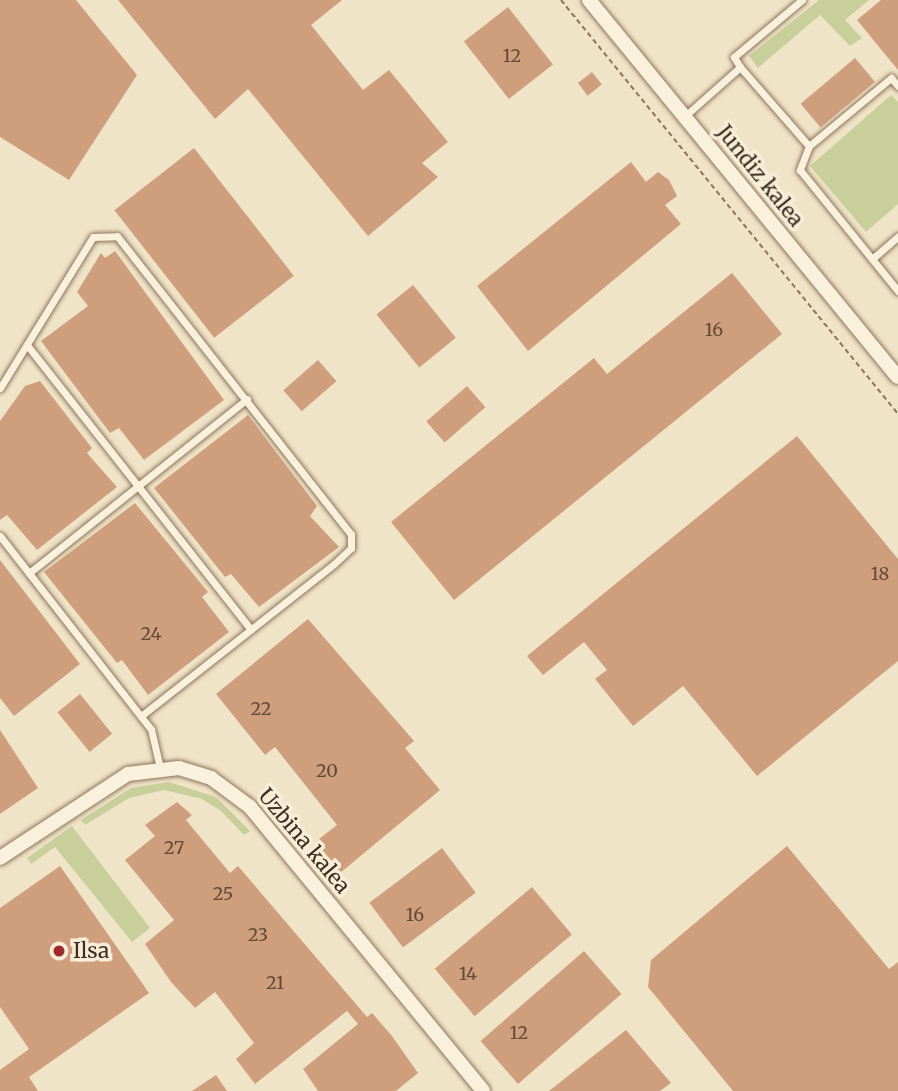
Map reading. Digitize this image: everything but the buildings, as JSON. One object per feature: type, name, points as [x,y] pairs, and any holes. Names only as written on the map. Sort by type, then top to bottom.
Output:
[{"type":"street","name":"Jundiz kalea","points":[[589,0],[898,377]]},
{"type":"street","name":"Uzbina kalea","points":[[0,858],[114,779],[160,768],[211,778],[250,807],[483,1091]]},
{"type":"lane","points":[[802,0],[734,57],[809,146]]},
{"type":"lane","points":[[684,117],[740,67]]},
{"type":"lane","points":[[898,86],[891,78],[809,146],[800,170],[898,291]]},
{"type":"lane","points":[[0,388],[93,237],[117,236],[351,534],[351,548],[141,716]]},
{"type":"lane","points":[[872,259],[898,236]]},
{"type":"lane","points":[[27,345],[251,630]]},
{"type":"lane","points":[[29,573],[247,399]]},
{"type":"lane","points":[[0,536],[151,729],[160,768]]},
{"type":"path","points":[[561,0],[898,414]]},
{"type":"green space","points":[[819,0],[869,0],[845,20],[862,38],[850,46],[820,15],[758,68],[749,56]]},
{"type":"green space","points":[[891,95],[898,102],[898,204],[866,232],[810,166]]},
{"type":"green space","points":[[169,782],[216,797],[250,831],[244,835],[221,811],[202,799],[164,790],[129,798],[85,825],[81,820],[131,788]]},
{"type":"green space","points":[[72,826],[150,928],[132,942],[55,847],[31,864],[27,858]]},
{"type":"place","name":"Ilsa","points":[[59,951]]}]
